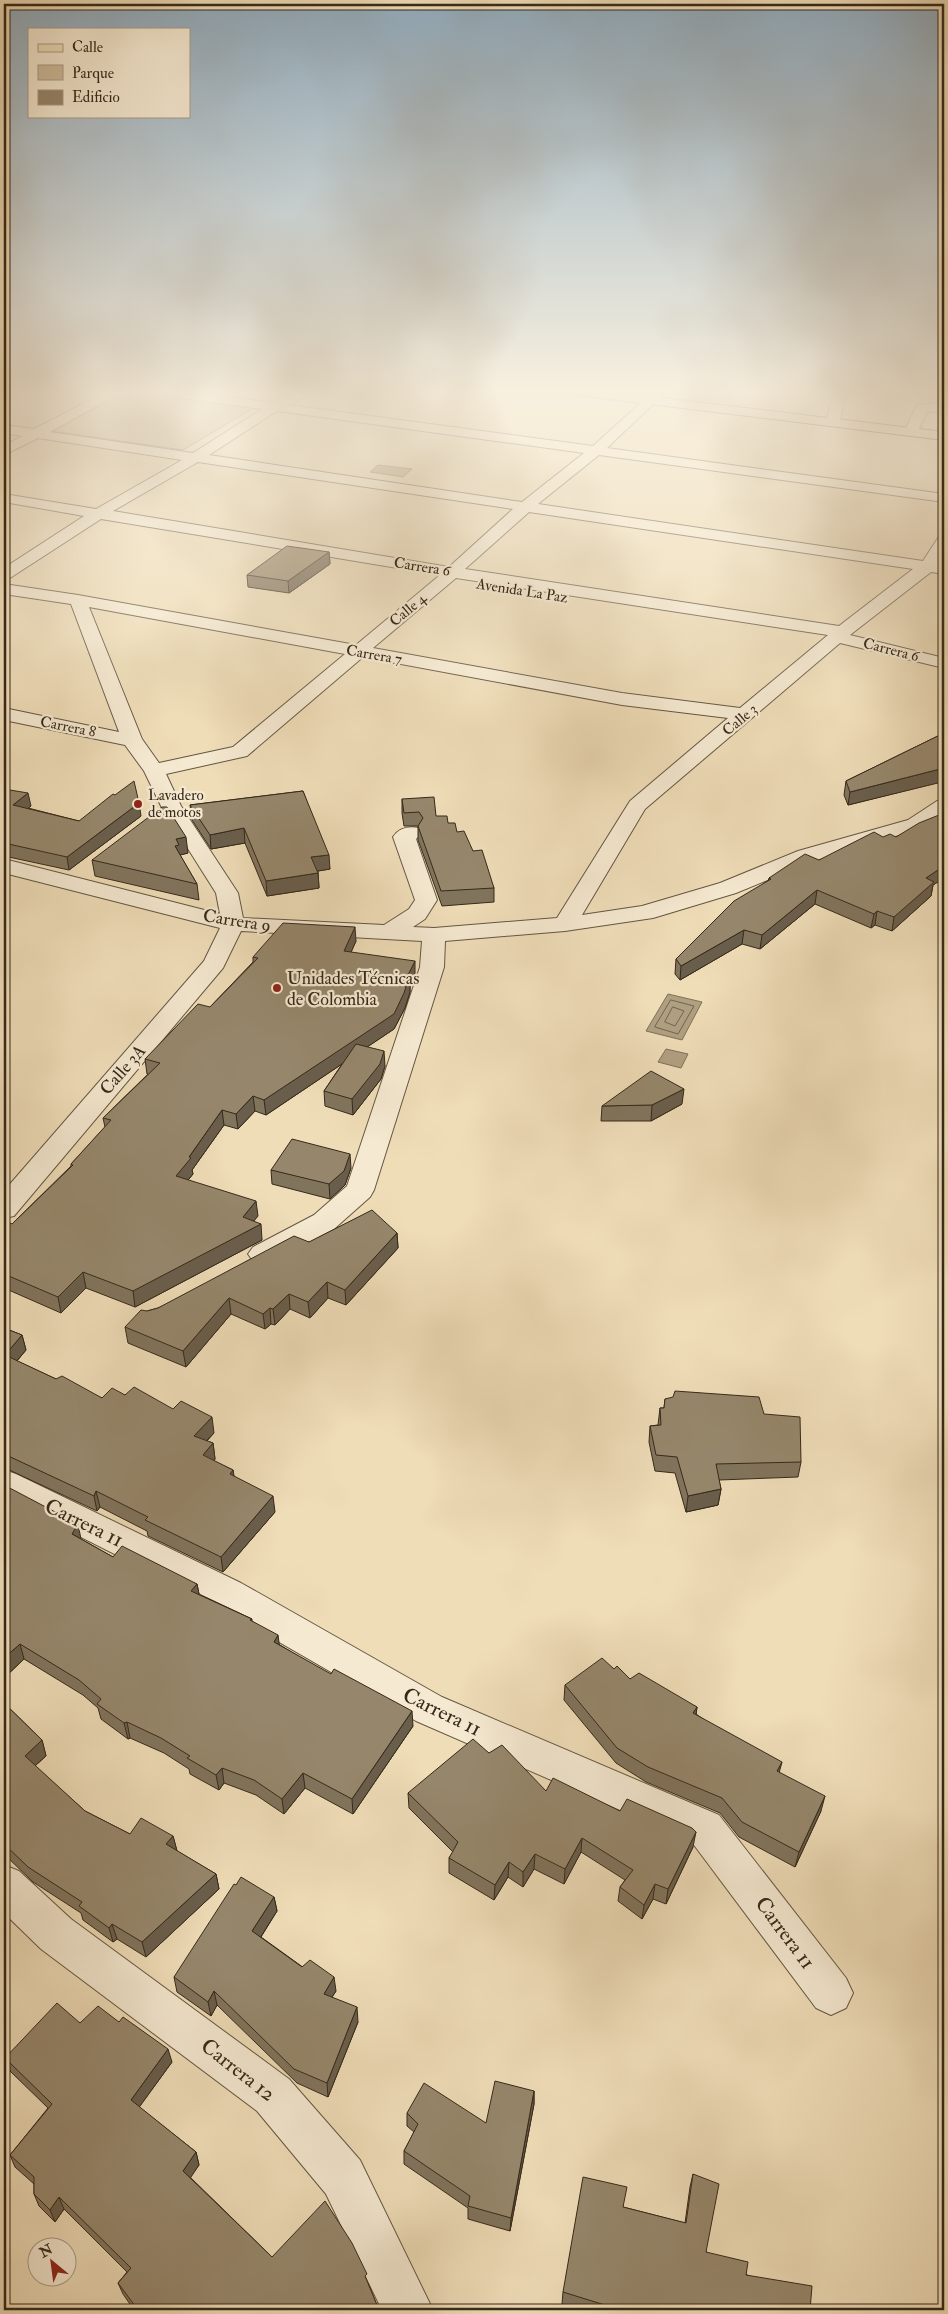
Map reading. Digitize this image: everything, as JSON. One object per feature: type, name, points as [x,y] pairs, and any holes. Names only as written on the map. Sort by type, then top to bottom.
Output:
[{"type":"street","points":[[4,575],[129,497]]},
{"type":"street","points":[[464,497],[936,568]]},
{"type":"street","name":"Calle 4","points":[[154,770],[240,752],[537,497]]},
{"type":"street","points":[[4,498],[95,517]]},
{"type":"street","name":"Avenida La Paz","points":[[4,505],[95,517],[838,636]]},
{"type":"street","name":"Calle 3","points":[[565,924],[637,805],[838,636],[936,568],[944,541]]},
{"type":"street","name":"Carrera 7","points":[[4,589],[78,600],[622,699],[746,715]]},
{"type":"street","points":[[78,600],[132,740],[154,770],[163,812],[227,893],[234,924]]},
{"type":"street","name":"Carrera 6","points":[[838,636],[944,663]]},
{"type":"street","name":"Carrera 8","points":[[4,714],[132,740]]},
{"type":"street","name":"Carrera 9","points":[[4,866],[234,924],[287,929],[434,935],[565,924],[645,913],[728,888],[806,856],[915,824],[944,805]]},
{"type":"street","points":[[390,932],[417,914],[426,900],[404,837],[411,833]]},
{"type":"street","points":[[71,882],[94,864]]},
{"type":"street","name":"Calle 3A","points":[[4,1209],[215,963],[234,924]]},
{"type":"street","points":[[245,1263],[324,1222],[360,1190],[432,967],[434,935]]},
{"type":"street","name":"Carrera 11","points":[[4,1483],[228,1594],[429,1709],[705,1828],[831,1993]]},
{"type":"street","name":"Carrera 12","points":[[4,1884],[56,1934],[273,2095],[343,2177],[408,2310]]},
{"type":"water","points":[[668,994],[702,1002],[682,1040],[646,1031]]},
{"type":"water","points":[[666,1049],[688,1054],[681,1068],[658,1062]]},
{"type":"building","points":[[287,546],[329,552],[288,581],[247,575]]},
{"type":"building","points":[[944,733],[944,768],[850,792],[846,781]]},
{"type":"building","points":[[134,781],[139,803],[67,857],[4,843],[4,789],[28,793],[13,805],[79,821],[113,794],[115,795]]},
{"type":"building","points":[[303,791],[329,855],[311,857],[318,873],[266,881],[244,828],[210,835],[190,805]]},
{"type":"building","points":[[434,797],[436,816],[447,816],[448,823],[455,823],[457,832],[464,831],[473,851],[482,850],[494,888],[441,891],[418,826],[423,818],[419,812],[404,813],[402,799]]},
{"type":"building","points":[[162,807],[167,807],[186,837],[176,839],[179,845],[175,846],[197,884],[92,860]]},
{"type":"building","points":[[944,813],[944,866],[926,878],[934,882],[894,917],[877,911],[874,914],[817,890],[762,935],[744,930],[681,966],[676,959],[734,901],[771,879],[769,878],[805,854],[819,860],[874,832],[883,837],[890,834],[896,837],[919,823]]},
{"type":"building","points":[[283,923],[355,927],[344,951],[415,961],[407,977],[409,977],[404,993],[394,1014],[264,1100],[253,1096],[236,1114],[222,1110],[189,1157],[191,1158],[176,1176],[256,1201],[243,1217],[261,1224],[133,1291],[83,1272],[58,1297],[4,1274],[4,1228],[10,1223],[12,1224],[73,1165],[71,1164],[111,1120],[103,1118],[160,1063],[145,1059],[198,1004],[210,1007],[258,958],[253,957]]},
{"type":"building","points":[[356,1044],[384,1051],[380,1064],[352,1099],[324,1091]]},
{"type":"building","points":[[651,1071],[684,1089],[652,1105],[602,1106]]},
{"type":"building","points":[[292,1139],[350,1154],[344,1171],[329,1184],[271,1170]]},
{"type":"building","points":[[372,1210],[397,1233],[345,1290],[327,1282],[308,1302],[289,1294],[273,1309],[270,1308],[263,1314],[229,1298],[183,1351],[125,1327],[141,1310],[147,1311],[158,1308],[294,1236],[309,1242]]},
{"type":"building","points":[[4,1328],[22,1335],[5,1355],[56,1379],[62,1376],[102,1398],[112,1388],[125,1395],[134,1387],[173,1409],[181,1401],[212,1417],[194,1436],[213,1443],[203,1455],[233,1470],[230,1474],[273,1496],[221,1557],[145,1520],[148,1517],[96,1491],[94,1496],[4,1454]]},
{"type":"building","points":[[675,1391],[759,1397],[764,1414],[800,1417],[801,1462],[716,1464],[721,1489],[688,1496],[677,1457],[656,1455],[650,1426],[661,1425],[660,1408],[664,1408],[665,1399],[673,1397]]},
{"type":"building","points":[[4,1485],[78,1524],[72,1534],[113,1557],[122,1546],[197,1584],[191,1591],[252,1619],[250,1620],[278,1635],[274,1642],[331,1674],[334,1669],[412,1711],[352,1799],[303,1773],[282,1799],[254,1780],[222,1768],[216,1775],[187,1758],[190,1756],[161,1738],[127,1722],[124,1723],[97,1704],[101,1699],[79,1680],[20,1644],[4,1658]]},
{"type":"building","points":[[602,1658],[614,1669],[617,1666],[630,1679],[639,1673],[697,1707],[693,1713],[782,1762],[777,1771],[825,1796],[799,1852],[742,1822],[722,1798],[648,1767],[617,1748],[565,1685]]},
{"type":"building","points":[[4,1703],[42,1740],[25,1756],[85,1811],[130,1834],[141,1818],[173,1836],[166,1844],[216,1874],[142,1942],[112,1924],[109,1928],[79,1906],[82,1902],[28,1867],[4,1844]]},
{"type":"building","points":[[473,1739],[489,1753],[502,1745],[546,1791],[553,1778],[620,1811],[627,1799],[692,1828],[696,1832],[668,1889],[655,1884],[644,1905],[620,1887],[633,1870],[582,1838],[565,1869],[535,1854],[523,1872],[509,1862],[495,1885],[449,1858],[458,1842],[408,1793]]},
{"type":"building","points":[[241,1877],[274,1897],[252,1931],[302,1967],[310,1960],[334,1977],[324,1994],[357,2007],[327,2083],[294,2069],[214,1991],[208,2002],[174,1977],[234,1884],[236,1885]]},
{"type":"building","points":[[57,2003],[80,2023],[98,2006],[119,2022],[123,2017],[168,2049],[131,2100],[196,2152],[183,2171],[272,2257],[325,2201],[352,2243],[367,2274],[365,2276],[379,2310],[138,2310],[118,2283],[131,2268],[59,2197],[50,2210],[34,2194],[34,2177],[10,2155],[52,2104],[5,2058]]},
{"type":"building","points":[[495,2081],[534,2091],[511,2218],[468,2206],[470,2196],[404,2151],[418,2124],[407,2113],[424,2083],[486,2123]]},
{"type":"building","points":[[693,2174],[719,2184],[706,2252],[748,2262],[746,2275],[812,2286],[810,2310],[608,2310],[608,2306],[563,2292],[583,2177],[627,2187],[623,2207],[686,2223]]},
{"type":"place","name":"Lavadero de motos","points":[[138,804]]},
{"type":"place","name":"Unidades Técnicas de Colombia","points":[[277,988]]}]
